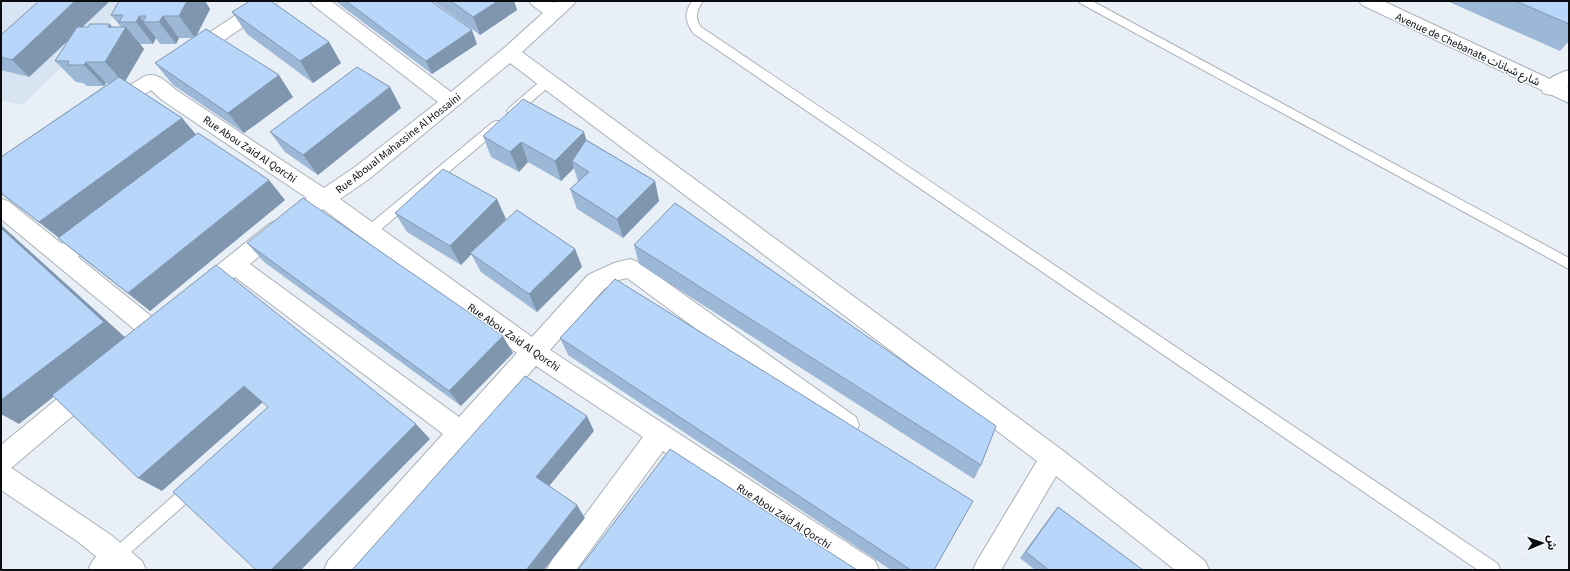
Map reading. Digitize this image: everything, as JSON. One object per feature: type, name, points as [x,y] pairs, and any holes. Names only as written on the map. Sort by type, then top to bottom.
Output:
[{"type":"street","points":[[94,116],[166,78],[269,1]]},
{"type":"street","points":[[319,1],[451,102]]},
{"type":"street","name":"Avenue de Chebanate شارع شبانات","points":[[1368,1],[1569,96]]},
{"type":"street","name":"Rue Aboual Mahassine Al Hossaini","points":[[190,301],[293,218],[342,188],[451,102],[510,53],[554,5]]},
{"type":"street","points":[[510,53],[1053,458],[1196,570]]},
{"type":"street","points":[[1550,88],[1569,77]]},
{"type":"street","name":"Rue Abou Zaid Al Qorchi","points":[[166,78],[231,136],[324,199],[534,352],[866,570]]},
{"type":"street","points":[[211,150],[231,136]]},
{"type":"street","points":[[1,207],[154,332]]},
{"type":"street","points":[[62,257],[114,220]]},
{"type":"street","points":[[235,264],[461,433]]},
{"type":"street","points":[[337,570],[596,282],[614,272],[630,268],[847,425]]},
{"type":"street","points":[[1,461],[101,377]]},
{"type":"street","points":[[560,570],[660,435]]},
{"type":"street","points":[[986,570],[1053,458]]},
{"type":"street","points":[[1,476],[117,565]]},
{"type":"lane","points":[[698,1],[693,6],[691,12],[693,24],[697,30],[1492,570]]},
{"type":"lane","points":[[1084,1],[1569,264]]},
{"type":"lane","points":[[369,232],[548,81]]},
{"type":"lane","points":[[117,565],[204,477]]},
{"type":"shaded area","points":[[1,1],[131,1],[22,105],[1,100]]},
{"type":"building","points":[[39,1],[75,1],[12,60],[1,57],[1,35]]},
{"type":"building","points":[[119,1],[187,1],[179,16],[163,16],[159,22],[143,22],[146,16],[139,16],[136,22],[119,22],[123,15],[111,15]]},
{"type":"building","points":[[250,1],[271,1],[329,42],[300,61],[232,12]]},
{"type":"building","points":[[346,1],[431,1],[472,30],[426,61]]},
{"type":"building","points":[[451,1],[498,1],[473,17]]},
{"type":"building","points":[[1516,1],[1569,1],[1569,24]]},
{"type":"building","points":[[90,24],[110,24],[108,27],[126,27],[105,62],[86,62],[84,65],[67,65],[69,61],[55,61],[77,27],[88,27]]},
{"type":"building","points":[[206,29],[279,75],[228,113],[155,63]]},
{"type":"building","points":[[357,67],[390,87],[303,155],[270,132]]},
{"type":"building","points":[[119,77],[182,118],[39,222],[1,193],[1,157]]},
{"type":"building","points":[[523,99],[584,132],[555,161],[521,142],[510,152],[483,136]]},
{"type":"building","points":[[198,133],[269,180],[128,293],[58,238]]},
{"type":"building","points":[[586,140],[655,181],[617,219],[570,189],[589,172],[572,161]]},
{"type":"building","points":[[443,169],[497,199],[450,246],[395,213]]},
{"type":"building","points":[[303,198],[503,336],[449,391],[247,243]]},
{"type":"building","points":[[675,203],[996,426],[981,465],[634,245]]},
{"type":"building","points":[[517,210],[575,249],[529,294],[470,253]]},
{"type":"building","points":[[1,228],[104,322],[1,400]]},
{"type":"building","points":[[216,265],[416,424],[271,570],[256,570],[173,492],[268,407],[244,386],[138,478],[52,395]]},
{"type":"building","points":[[615,279],[973,501],[934,570],[911,570],[560,338]]},
{"type":"building","points":[[525,376],[587,416],[536,477],[577,505],[526,570],[352,570]]},
{"type":"building","points":[[670,449],[857,570],[578,570]]},
{"type":"building","points":[[1058,507],[1143,570],[1049,570],[1026,552]]}]
